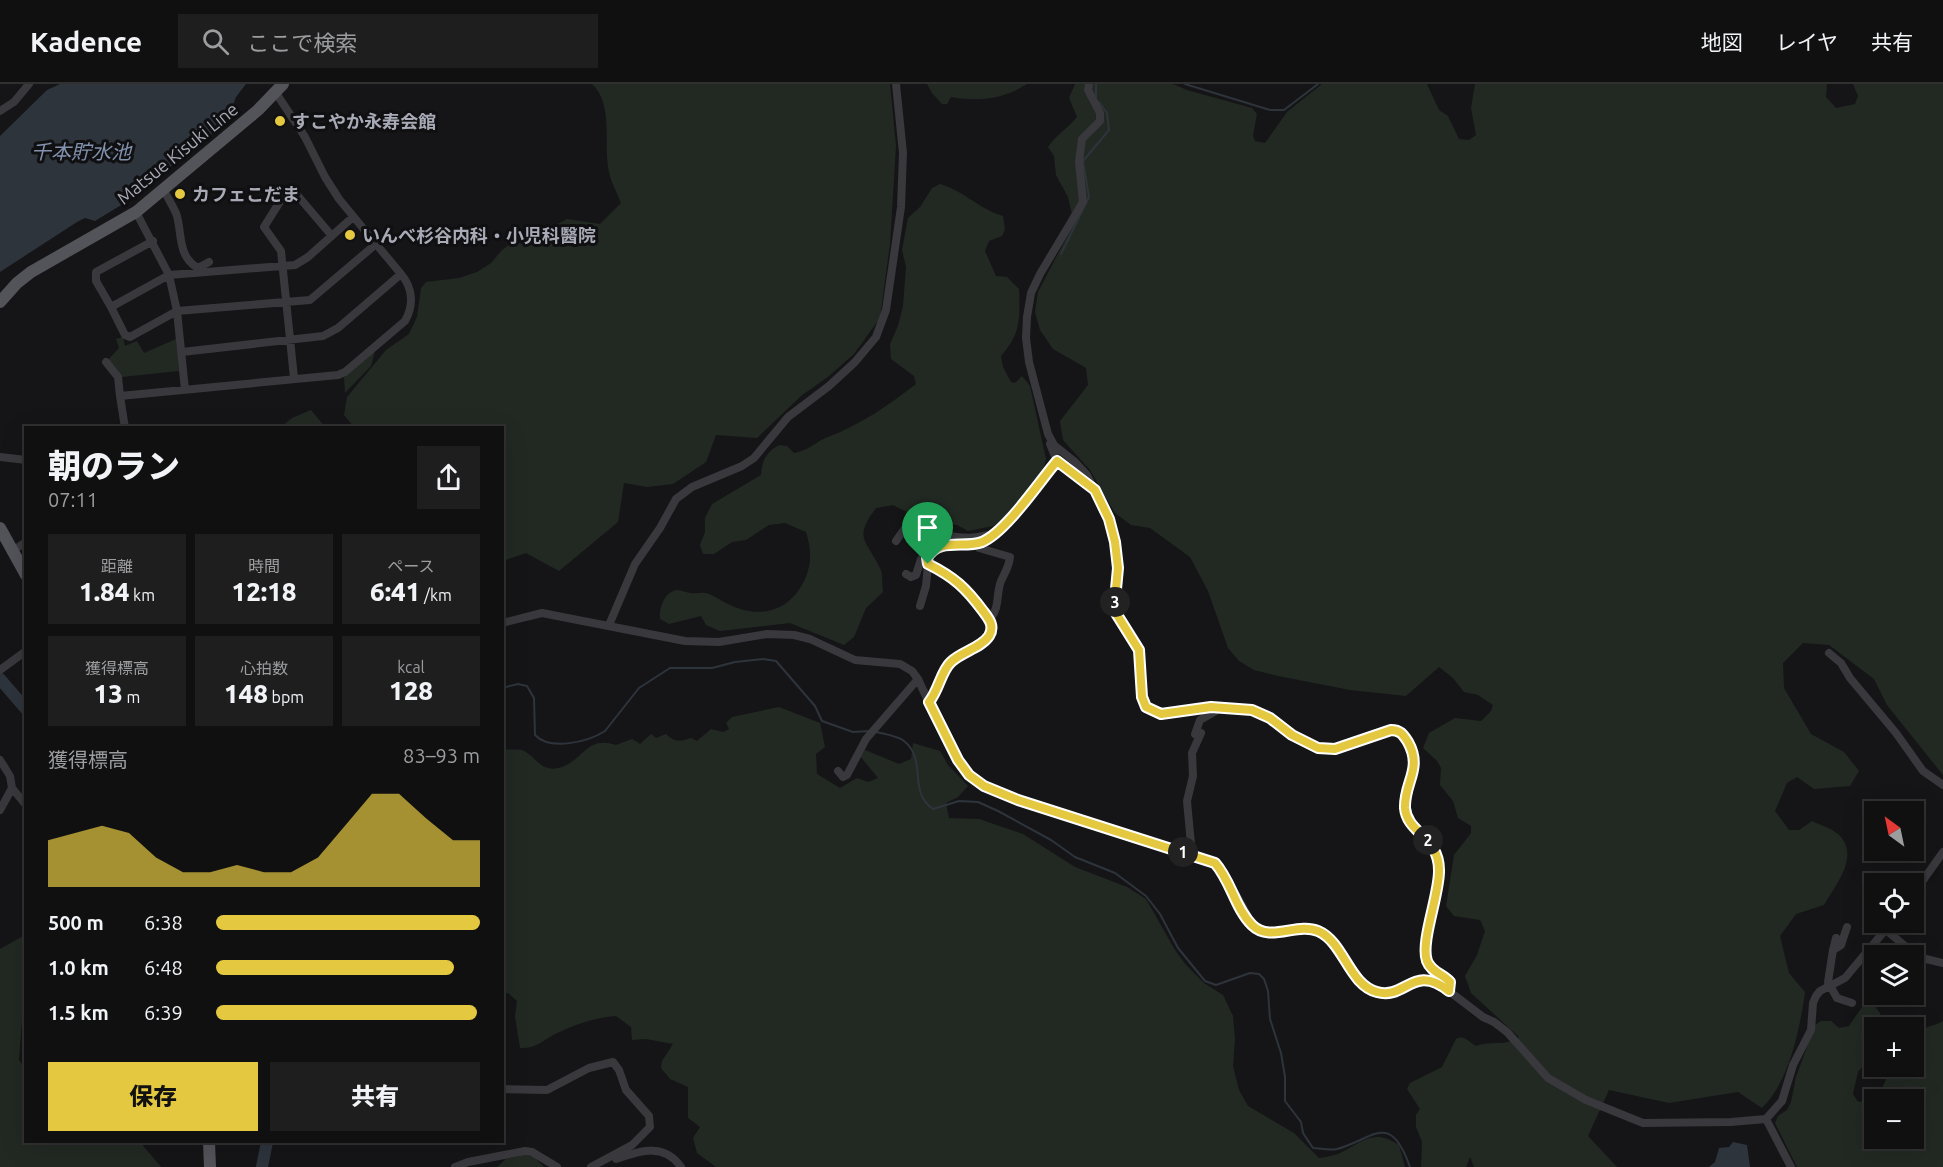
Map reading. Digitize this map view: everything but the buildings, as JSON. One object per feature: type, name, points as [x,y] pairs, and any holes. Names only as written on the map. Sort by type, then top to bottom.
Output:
[{"type":"main road","name":"Matsue Kisuki Line","points":[[0,302],[31,272],[136,212],[279,88]]},
{"type":"main road","points":[[0,528],[24,572]]},
{"type":"main road","points":[[209,1143],[210,1167]]},
{"type":"street","points":[[0,111],[14,102],[29,84]]},
{"type":"street","points":[[609,625],[635,564],[660,528],[676,499],[699,483],[742,466],[754,458],[788,417],[841,375],[876,337],[886,310],[901,207],[903,153],[896,84]]},
{"type":"street","points":[[1089,84],[1088,90],[1100,112],[1100,120],[1085,135],[1081,144],[1079,162],[1083,202],[1031,293],[1027,317],[1029,362],[1048,434],[1054,445],[1087,475],[1109,519],[1117,552],[1118,568],[1114,610],[1139,650],[1142,697],[1146,707],[1161,714],[1222,707],[1262,713],[1292,735],[1325,750],[1335,749],[1391,730],[1398,730],[1415,759],[1405,799],[1406,813],[1409,822],[1432,846],[1439,861],[1438,890],[1432,907],[1426,957],[1431,968],[1450,982],[1449,991]]},
{"type":"street","points":[[120,396],[345,372],[405,321],[409,314],[410,284],[352,217],[325,177],[279,88]]},
{"type":"street","points":[[294,378],[278,245],[264,227],[286,192],[292,189],[332,236]]},
{"type":"street","points":[[164,190],[177,217],[179,237],[186,255],[198,268],[209,262]]},
{"type":"street","points":[[136,212],[169,275],[177,311],[185,390]]},
{"type":"street","points":[[111,307],[169,275],[282,267],[302,261],[352,217]]},
{"type":"street","points":[[153,241],[96,272],[96,281],[127,337],[177,311],[286,303],[314,298],[376,244]]},
{"type":"street","points":[[182,352],[290,342],[331,333],[401,274]]},
{"type":"street","points":[[106,362],[118,377],[125,426]]},
{"type":"street","points":[[1048,434],[1047,440],[1057,461],[1095,490]]},
{"type":"street","points":[[0,457],[24,460]]},
{"type":"street","points":[[906,574],[910,577],[916,575],[921,559],[928,552],[941,546],[976,544],[995,533],[1057,461]]},
{"type":"street","points":[[896,541],[905,528],[918,525],[937,533],[970,537],[995,533]]},
{"type":"street","points":[[12,551],[24,543]]},
{"type":"street","points":[[976,544],[979,548],[1010,557],[1008,568],[1001,581],[994,615],[990,619]]},
{"type":"street","points":[[920,606],[926,586],[927,558],[934,550]]},
{"type":"street","points":[[928,564],[963,585],[990,619],[991,629],[988,636],[951,662],[939,688],[929,702]]},
{"type":"street","points":[[504,622],[542,613],[705,643],[767,634],[794,635],[810,639],[855,660],[900,664],[912,671],[918,678],[958,760],[969,775],[984,786],[1018,800],[1215,863],[1254,927],[1265,933],[1303,928],[1320,932],[1328,938],[1370,990],[1387,993],[1424,979],[1437,982],[1507,1032],[1548,1078],[1613,1112],[1642,1123],[1689,1120],[1731,1122],[1766,1119],[1784,1097],[1793,1065],[1810,1030],[1816,996],[1845,978],[1883,933]]},
{"type":"street","points":[[0,670],[24,652]]},
{"type":"street","points":[[1829,653],[1841,663],[1854,683],[1869,698],[1923,771],[1943,786]]},
{"type":"street","points":[[838,771],[843,777],[847,775],[859,749],[918,678]]},
{"type":"street","points":[[1192,855],[1187,801],[1193,776],[1192,753],[1201,733],[1195,734],[1200,720],[1222,707]]},
{"type":"street","points":[[0,760],[10,776],[12,788],[24,803]]},
{"type":"street","points":[[0,810],[12,788]]},
{"type":"street","points":[[1924,879],[1943,852]]},
{"type":"street","points":[[1833,951],[1841,945],[1847,927]]},
{"type":"street","points":[[1890,933],[1918,957],[1943,963]]},
{"type":"street","points":[[1836,938],[1828,976],[1830,986],[1837,998],[1852,1003]]},
{"type":"street","points":[[504,1089],[546,1090],[589,1068],[613,1062],[619,1070],[626,1090],[646,1111],[651,1121],[650,1127],[641,1138],[591,1167]]},
{"type":"street","points":[[1766,1119],[1791,1167]]},
{"type":"street","points":[[600,1163],[650,1150],[668,1154],[681,1167]]},
{"type":"street","points":[[455,1167],[478,1159],[525,1151],[532,1152],[557,1167]]},
{"type":"shaded area","points":[[592,84],[890,84],[896,146],[890,244],[880,318],[854,354],[801,396],[757,438],[716,435],[706,462],[673,484],[647,487],[624,483],[618,522],[559,571],[526,553],[504,561],[504,426],[353,426],[344,415],[347,397],[386,350],[409,334],[417,317],[421,288],[426,282],[459,278],[477,272],[491,263],[502,250],[527,231],[548,229],[567,219],[600,224],[621,203],[609,172],[605,113],[599,92]]},
{"type":"shaded area","points":[[927,84],[1027,84],[1000,96],[981,99],[951,97],[947,104],[942,104]]},
{"type":"shaded area","points":[[1075,84],[1173,84],[1252,108],[1257,114],[1253,136],[1255,141],[1265,143],[1287,112],[1322,84],[1427,84],[1439,110],[1448,116],[1459,139],[1469,140],[1476,135],[1471,108],[1475,84],[1827,84],[1826,97],[1836,108],[1855,104],[1858,96],[1853,84],[1943,84],[1943,775],[1887,705],[1874,679],[1829,645],[1803,643],[1783,663],[1784,688],[1811,734],[1844,752],[1859,771],[1850,786],[1814,789],[1797,777],[1787,783],[1775,811],[1789,830],[1799,830],[1812,821],[1838,834],[1844,842],[1847,860],[1840,879],[1824,905],[1796,914],[1780,936],[1789,973],[1805,992],[1792,1054],[1779,1084],[1762,1108],[1738,1092],[1669,1103],[1609,1090],[1588,1136],[1617,1167],[1474,1167],[1470,1157],[1466,1167],[1421,1167],[1422,1142],[1416,1127],[1416,1115],[1420,1109],[1407,1089],[1410,1083],[1442,1067],[1456,1039],[1464,1038],[1476,1046],[1509,1042],[1519,1037],[1471,993],[1465,976],[1477,955],[1485,931],[1480,920],[1454,916],[1446,906],[1454,855],[1471,833],[1471,826],[1458,818],[1453,801],[1440,785],[1441,768],[1423,748],[1429,733],[1455,718],[1481,721],[1491,711],[1493,705],[1478,695],[1464,692],[1453,678],[1439,667],[1406,696],[1350,690],[1278,676],[1254,670],[1239,661],[1228,648],[1208,591],[1190,557],[1150,528],[1131,525],[1115,513],[1090,470],[1063,440],[1060,421],[1088,385],[1086,368],[1053,349],[1040,330],[1035,312],[1038,292],[1074,223],[1068,197],[1056,175],[1054,156],[1048,147],[1077,117],[1069,98]]},
{"type":"shaded area","points":[[940,184],[1003,216],[1005,229],[1002,236],[989,241],[985,251],[996,276],[1007,277],[1019,289],[1016,333],[1001,356],[1003,367],[1011,382],[1015,383],[1022,376],[1030,386],[1046,459],[1043,470],[1005,518],[993,526],[968,531],[957,525],[943,524],[931,515],[907,512],[893,505],[876,508],[863,533],[881,570],[883,592],[866,608],[854,637],[844,645],[790,623],[720,631],[706,625],[701,616],[669,624],[660,619],[663,601],[672,591],[708,594],[737,608],[758,612],[778,608],[787,603],[802,585],[808,572],[810,559],[806,532],[785,523],[769,525],[746,540],[732,542],[714,554],[703,554],[700,545],[705,532],[705,518],[712,504],[761,475],[768,453],[779,445],[787,446],[794,453],[803,450],[863,420],[916,384],[914,376],[891,359],[890,344],[903,306],[906,267],[902,250],[908,218],[920,207],[932,188]]},
{"type":"shaded area","points":[[123,337],[125,346],[137,341],[144,353],[176,339],[179,371],[122,377],[108,360],[119,348],[116,339]]},
{"type":"shaded area","points":[[375,351],[371,366],[345,393],[344,377]]},
{"type":"shaded area","points":[[311,410],[324,426],[282,426],[292,418]]},
{"type":"shaded area","points":[[779,707],[820,723],[825,747],[816,754],[817,774],[840,788],[857,778],[868,782],[878,778],[860,756],[865,750],[899,764],[911,759],[913,743],[940,751],[948,765],[968,786],[958,797],[946,803],[949,818],[979,819],[1023,834],[1075,867],[1127,887],[1146,899],[1186,965],[1204,983],[1223,995],[1233,1016],[1235,1039],[1233,1066],[1239,1090],[1248,1106],[1294,1133],[1319,1158],[1338,1154],[1367,1139],[1381,1137],[1399,1145],[1405,1167],[716,1167],[697,1153],[693,1138],[700,1127],[688,1118],[688,1087],[670,1079],[661,1068],[662,1061],[673,1044],[646,1039],[632,1040],[631,1027],[616,1016],[585,1022],[555,1034],[535,1046],[520,1048],[515,1017],[517,1001],[508,993],[504,994],[504,819],[506,818],[504,749],[522,750],[542,766],[552,769],[567,765],[591,746],[598,744],[616,745],[632,739],[640,744],[651,734],[656,738],[666,734],[672,739],[691,738],[697,741],[711,729],[723,732],[729,729],[726,723],[732,717]]},
{"type":"shaded area","points":[[24,936],[24,1012],[19,1060],[24,1067],[24,1143],[141,1143],[161,1167],[0,1167],[0,949]]},
{"type":"shaded area","points":[[1864,1004],[1874,1005],[1880,1013],[1880,1017],[1864,1017],[1864,1065],[1858,1072],[1853,1094],[1858,1102],[1864,1101],[1864,1149],[1924,1149],[1924,1089],[1882,1089],[1887,1077],[1924,1077],[1924,1029],[1943,1021],[1943,1167],[1797,1167],[1775,1123],[1778,1116],[1787,1110],[1791,1102],[1796,1077],[1815,1025],[1821,1021],[1831,1021],[1839,1028],[1849,1026]]},
{"type":"shaded area","points":[[525,1155],[534,1157],[544,1167],[497,1167],[506,1159]]},
{"type":"water","name":"千本貯水池","points":[[60,84],[246,84],[236,97],[227,121],[211,135],[188,147],[167,171],[136,196],[95,221],[85,218],[77,222],[0,272],[0,136],[47,90]]},
{"type":"water","points":[[1733,1142],[1747,1145],[1750,1167],[1709,1167],[1715,1162],[1719,1148],[1729,1147]]},
{"type":"waterway","points":[[1096,84],[1096,98]]},
{"type":"waterway","points":[[1185,84],[1270,110],[1284,110],[1318,84]]},
{"type":"waterway","points":[[1061,254],[1089,197],[1083,161],[1109,130],[1107,113],[1099,102]]},
{"type":"waterway","points":[[504,688],[518,684],[527,686],[534,698],[535,735],[550,743],[569,743],[589,739],[605,731],[639,688],[670,668],[712,668],[735,662],[763,659],[776,661],[815,706],[822,721],[853,732],[870,731]]},
{"type":"waterway","name":"千本貯水池","points":[[0,679],[24,707]]},
{"type":"waterway","points":[[876,732],[901,739],[911,749],[915,757],[921,793],[925,802],[933,809],[959,801],[978,802],[1051,840],[1075,857],[1115,873],[1146,896],[1160,914],[1178,948],[1205,981],[1216,985],[1250,973],[1259,974],[1264,979],[1268,991],[1270,1019],[1281,1053],[1285,1077],[1285,1101],[1301,1122],[1303,1133],[1313,1148],[1334,1150],[1371,1135],[1388,1134],[1403,1149],[1410,1167]]},
{"type":"waterway","points":[[262,1167],[267,1143]]},
{"type":"place","name":"すこやか永寿会館","points":[[280,121]]},
{"type":"place","name":"カフェこだま","points":[[180,194]]},
{"type":"place","name":"いんべ杉谷内科・小児科醫院","points":[[350,235]]},
{"type":"route","points":[[1057,461],[1095,490],[1109,519],[1117,552],[1118,568],[1114,610],[1139,650],[1142,697],[1146,707],[1161,714],[1211,707],[1252,710],[1270,718],[1292,735],[1325,750],[1335,749],[1386,731],[1400,732],[1412,749],[1415,759],[1405,799],[1406,813],[1409,822],[1430,842],[1439,861],[1438,890],[1432,907],[1426,960],[1431,968],[1450,982],[1449,991],[1437,982],[1424,979],[1387,993],[1375,992],[1366,987],[1328,938],[1320,932],[1303,928],[1265,933],[1254,927],[1246,917],[1226,877],[1215,863],[1018,800],[975,780],[958,760],[929,702],[936,694],[951,662],[986,639],[991,629],[990,619],[963,585],[928,564],[926,560],[929,554],[941,546],[976,544],[1001,529],[1057,461]]}]
